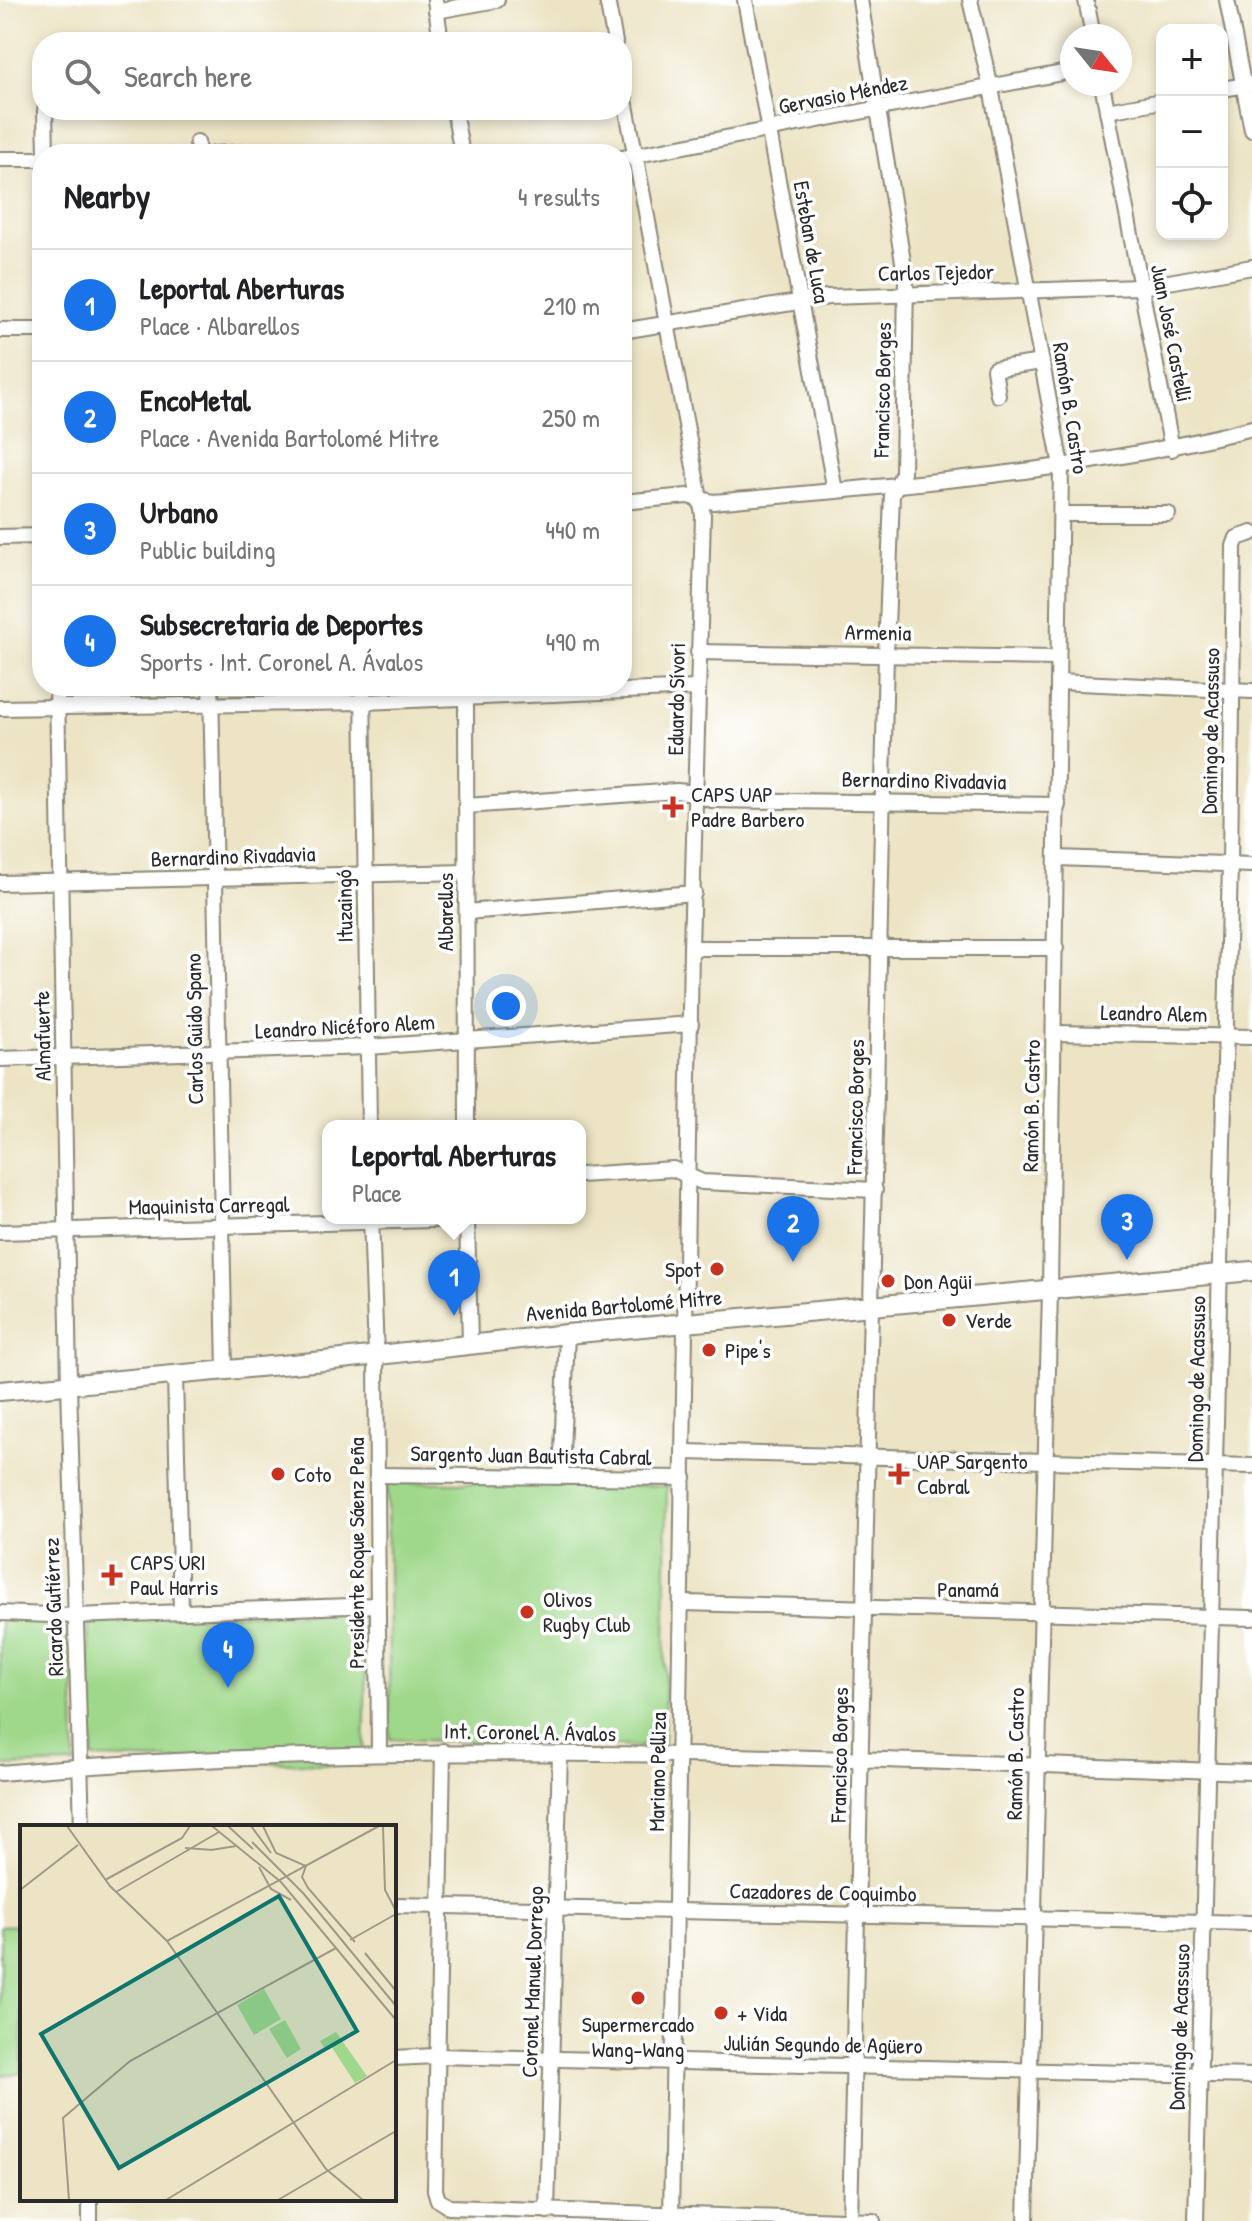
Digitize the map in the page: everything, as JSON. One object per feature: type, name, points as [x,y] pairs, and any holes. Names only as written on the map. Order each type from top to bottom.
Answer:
[{"type":"main road","name":"Avenida Bartolomé Mitre","points":[[0,1391],[225,1371],[470,1343],[1252,1271]]},
{"type":"street","points":[[440,32],[436,5],[497,0]]},
{"type":"street","points":[[607,0],[613,32]]},
{"type":"street","name":"Esteban de Luca","points":[[745,0],[835,491]]},
{"type":"street","name":"Francisco Borges","points":[[850,2221],[886,654],[892,495],[903,473],[905,294],[860,0]]},
{"type":"street","name":"Ramón B. Castro","points":[[970,0],[991,88],[1061,466],[1050,1291],[1026,2221]]},
{"type":"street","points":[[1086,0],[1091,24]]},
{"type":"street","points":[[1227,0],[1248,85],[1252,130]]},
{"type":"street","name":"Gervasio Méndez","points":[[632,156],[1060,74]]},
{"type":"street","points":[[1228,88],[1248,85]]},
{"type":"street","name":"Juan José Castelli","points":[[1104,96],[1172,449]]},
{"type":"street","points":[[1107,111],[1156,102]]},
{"type":"street","points":[[45,120],[46,144]]},
{"type":"street","points":[[456,120],[460,144]]},
{"type":"street","name":"Eduardo Sívori","points":[[625,120],[627,144]]},
{"type":"street","points":[[0,159],[32,159]]},
{"type":"street","name":"Eduardo Sívori","points":[[632,174],[667,324],[702,500],[684,1323]]},
{"type":"street","name":"Carlos Tejedor","points":[[632,329],[799,301],[905,294],[1141,287],[1252,267]]},
{"type":"street","points":[[0,330],[32,330]]},
{"type":"street","points":[[998,395],[994,369],[1042,362]]},
{"type":"street","points":[[632,501],[687,496],[714,502],[1061,466],[1172,449],[1252,428]]},
{"type":"street","points":[[1061,514],[1168,514]]},
{"type":"street","points":[[0,537],[32,536]]},
{"type":"street","name":"Domingo de Acassuso","points":[[1196,2221],[1232,690],[1245,536]]},
{"type":"street","name":"Armenia","points":[[698,652],[1058,658]]},
{"type":"street","points":[[1058,682],[1252,691]]},
{"type":"street","points":[[632,689],[697,688]]},
{"type":"street","name":"Almafuerte","points":[[57,696],[69,1385]]},
{"type":"street","name":"Carlos Guido Spano","points":[[211,696],[225,1371]]},
{"type":"street","name":"Ituzaingó","points":[[364,696],[369,1120]]},
{"type":"street","points":[[0,708],[364,702],[484,696]]},
{"type":"street","name":"Albarellos","points":[[466,698],[467,1120]]},
{"type":"street","name":"Bernardino Rivadavia","points":[[466,806],[696,793],[711,800],[883,800],[1058,805]]},
{"type":"street","points":[[1057,858],[1252,865]]},
{"type":"street","name":"Bernardino Rivadavia","points":[[0,883],[467,872]]},
{"type":"street","points":[[467,912],[694,893]]},
{"type":"street","points":[[691,948],[1056,948]]},
{"type":"street","name":"Leandro Nicéforo Alem","points":[[0,1059],[368,1047],[691,1024]]},
{"type":"street","name":"Leandro Alem","points":[[1055,1033],[1252,1037]]},
{"type":"street","points":[[586,1175],[673,1169],[702,1182],[875,1190]]},
{"type":"street","name":"Maquinista Carregal","points":[[0,1232],[221,1228],[322,1223]]},
{"type":"street","points":[[371,1224],[376,1354]]},
{"type":"street","points":[[467,1224],[470,1343]]},
{"type":"street","name":"Mariano Pelliza","points":[[671,2219],[683,1603],[684,1323]]},
{"type":"street","points":[[561,1476],[567,1334]]},
{"type":"street","name":"Presidente Roque Sáenz Peña","points":[[376,1354],[379,1752]]},
{"type":"street","points":[[175,1376],[181,1612]]},
{"type":"street","name":"Ricardo Gutiérrez","points":[[69,1385],[82,1825]]},
{"type":"street","name":"Sargento Juan Bautista Cabral","points":[[684,1452],[1252,1466]]},
{"type":"street","name":"Sargento Juan Bautista Cabral","points":[[377,1475],[684,1478]]},
{"type":"street","name":"Panamá","points":[[683,1603],[1252,1618]]},
{"type":"street","points":[[0,1613],[75,1616],[378,1605]]},
{"type":"street","points":[[443,1751],[436,2056],[435,2190],[438,2200],[449,2207],[671,2219],[873,2221]]},
{"type":"street","name":"Int. Coronel A. Ávalos","points":[[0,1773],[79,1766],[443,1751],[1252,1772]]},
{"type":"street","name":"Coronel Manuel Dorrego","points":[[547,2211],[560,1754]]},
{"type":"street","name":"Cazadores de Coquimbo","points":[[396,1905],[1252,1923]]},
{"type":"street","name":"Julián Segundo de Agüero","points":[[396,2058],[436,2056],[1252,2076]]},
{"type":"green space","name":"Olivos Rugby Club","points":[[387,1482],[667,1486],[664,1743],[643,1743],[643,1747],[390,1739]]},
{"type":"green space","points":[[367,1611],[364,1765],[93,1758],[88,1618]]},
{"type":"green space","points":[[73,1616],[75,1764],[0,1766],[0,1617]]},
{"type":"green space","points":[[20,1925],[20,2073],[0,2075],[0,1926]]},
{"type":"place","name":"CAPS UAP Padre Barbero","points":[[673,807]]},
{"type":"place","name":"Urbano","points":[[1127,1260]]},
{"type":"place","name":"EncoMetal","points":[[793,1262]]},
{"type":"place","name":"Spot","points":[[717,1269]]},
{"type":"place","name":"Don Agüi","points":[[888,1281]]},
{"type":"place","name":"Leportal Aberturas","points":[[454,1316]]},
{"type":"place","name":"Verde","points":[[949,1320]]},
{"type":"place","name":"Pipe's","points":[[709,1350]]},
{"type":"place","name":"Coto","points":[[278,1474]]},
{"type":"place","name":"UAP Sargento Cabral","points":[[899,1474]]},
{"type":"place","name":"CAPS URI Paul Harris","points":[[112,1575]]},
{"type":"place","name":"Olivos Rugby Club","points":[[527,1612]]},
{"type":"place","name":"Subsecretaria de Deportes","points":[[228,1688]]},
{"type":"place","name":"Supermercado Wang-Wang","points":[[638,1998]]},
{"type":"place","name":"+ Vida","points":[[721,2013]]}]
